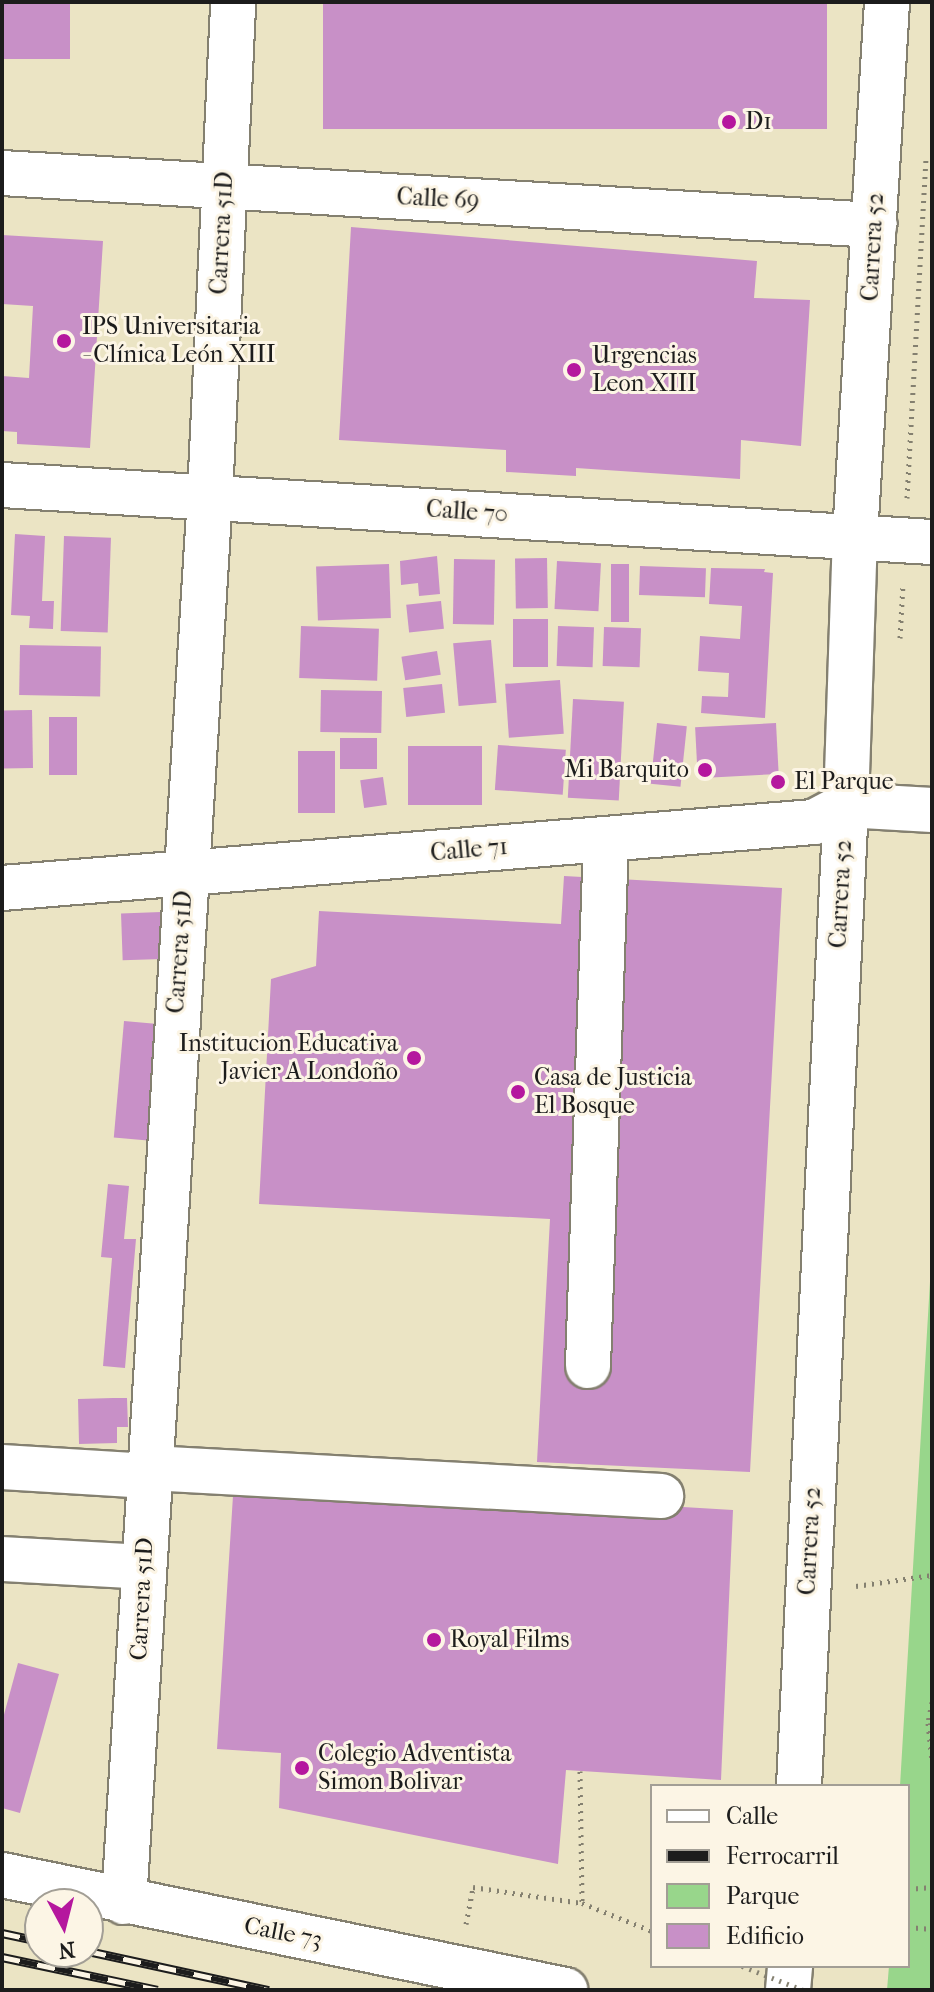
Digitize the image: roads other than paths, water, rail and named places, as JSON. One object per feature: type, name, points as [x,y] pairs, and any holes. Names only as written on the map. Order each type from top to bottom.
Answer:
[{"type":"street","name":"Carrera 51D","points":[[124,1902],[184,873],[210,495],[233,2]]},
{"type":"street","name":"Carrera 52","points":[[799,1784],[846,805],[855,536],[887,2]]},
{"type":"street","name":"Calle 69","points":[[2,173],[874,225]]},
{"type":"street","name":"Calle 70","points":[[2,485],[210,495],[932,542]]},
{"type":"street","name":"Calle 71","points":[[2,888],[814,822],[846,805],[932,810]]},
{"type":"street","points":[[588,1366],[606,839]]},
{"type":"street","points":[[2,1467],[661,1496]]},
{"type":"street","points":[[2,1559],[144,1567]]},
{"type":"street","name":"Calle 73","points":[[2,1875],[565,1990]]},
{"type":"street","points":[[788,1990],[790,1968]]},
{"type":"railway","points":[[2,1933],[24,1938]]},
{"type":"railway","points":[[104,1954],[269,1990]]},
{"type":"railway","points":[[2,1957],[158,1990]]},
{"type":"place","name":"D1","points":[[729,122]]},
{"type":"place","name":"IPS Universitaria - Clínica León XIII","points":[[64,341]]},
{"type":"place","name":"Urgencias Leon XIII","points":[[574,370]]},
{"type":"place","name":"Mi Barquito","points":[[705,770]]},
{"type":"place","name":"El Parque","points":[[778,782]]},
{"type":"place","name":"Institucion Educativa Javier A Londoño","points":[[414,1058]]},
{"type":"place","name":"Casa de Justicia El Bosque","points":[[518,1092]]},
{"type":"place","name":"Royal Films","points":[[434,1640]]},
{"type":"place","name":"Colegio Adventista Simon Bolivar","points":[[302,1768]]}]
